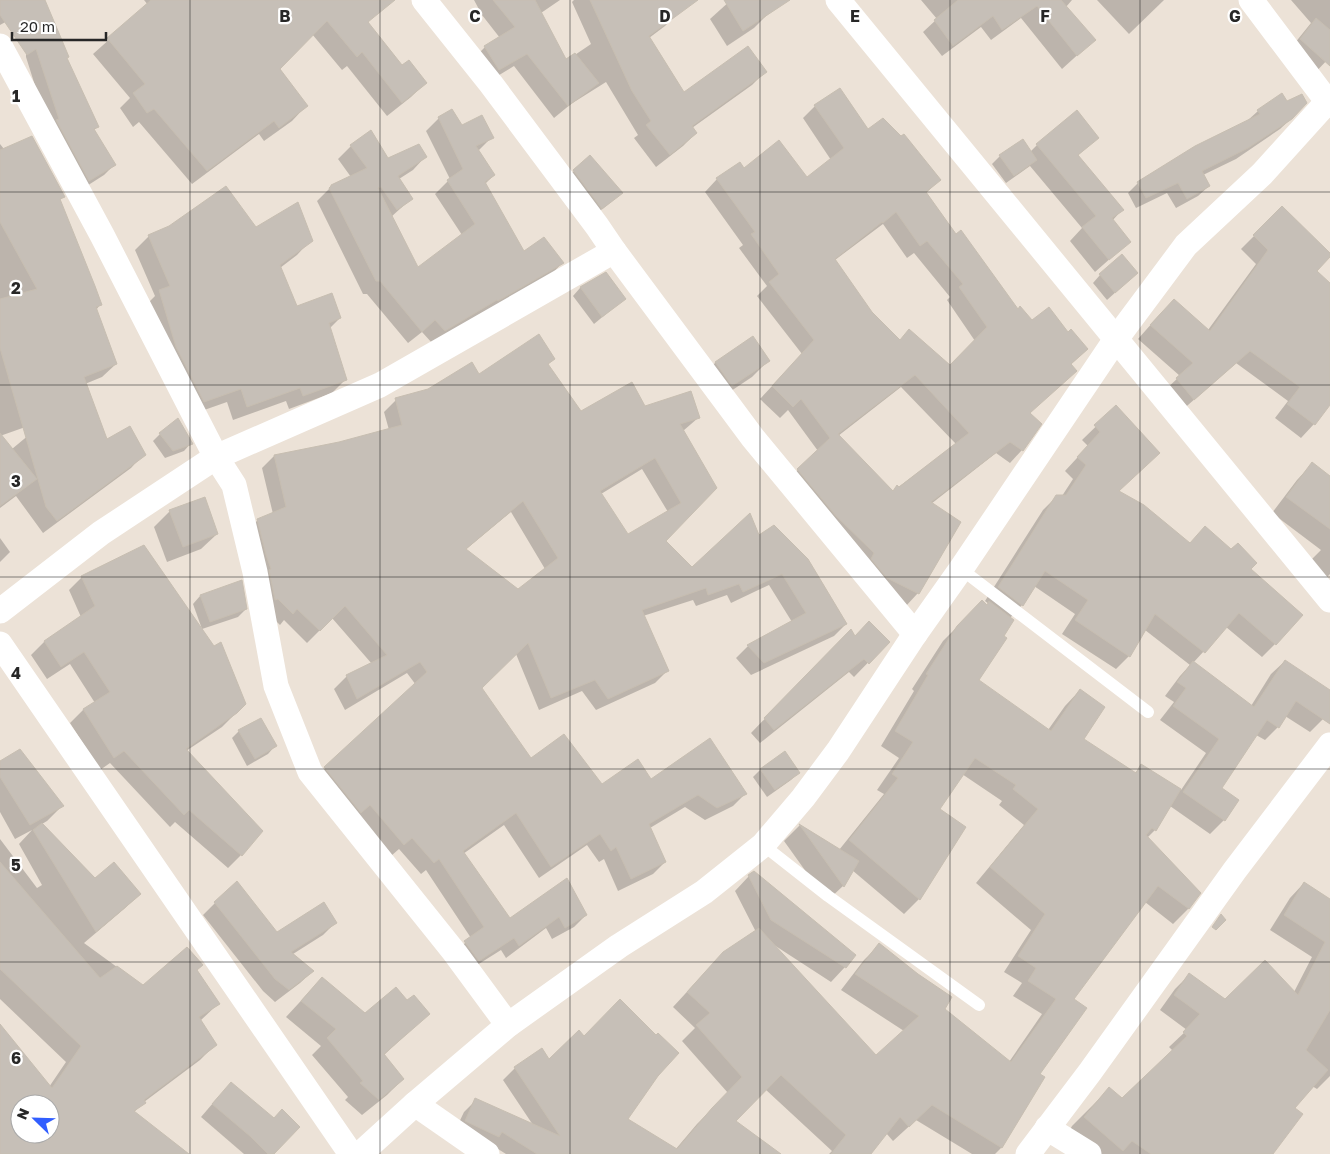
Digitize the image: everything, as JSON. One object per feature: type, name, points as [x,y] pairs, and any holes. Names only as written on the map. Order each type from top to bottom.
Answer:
[{"type":"street","points":[[424,0],[491,84],[753,438],[915,634]]},
{"type":"street","points":[[838,0],[1330,600]]},
{"type":"street","points":[[360,1154],[415,1104],[508,1025],[619,946],[704,892],[763,845],[803,798],[838,751],[915,634],[1116,339],[1186,245],[1262,174],[1329,102],[1251,0]]},
{"type":"street","points":[[0,46],[106,244],[216,457],[234,485],[255,572],[276,686],[310,772],[454,953],[508,1025]]},
{"type":"street","points":[[0,611],[101,533],[216,457],[380,385],[614,251]]},
{"type":"street","points":[[0,644],[351,1154]]},
{"type":"street","points":[[1028,1154],[1090,1072],[1235,870],[1330,745]]},
{"type":"street","points":[[415,1104],[487,1154]]},
{"type":"street","points":[[1047,1128],[1089,1154]]},
{"type":"lane","points":[[961,569],[1148,712]]},
{"type":"lane","points":[[763,845],[828,896],[979,1004]]},
{"type":"building","points":[[0,0],[45,0],[69,57],[67,58],[99,127],[94,129],[116,165],[89,181],[56,120],[59,119],[36,49],[27,55],[0,15]]},
{"type":"building","points":[[151,0],[395,0],[368,22],[402,65],[409,60],[427,83],[402,103],[362,52],[357,57],[327,21],[280,69],[308,106],[279,128],[274,121],[207,171],[154,109],[147,113],[133,93],[145,84],[107,38]]},
{"type":"building","points":[[493,0],[535,0],[566,59],[575,53],[599,83],[568,106],[527,54],[499,70],[484,46],[515,27]]},
{"type":"building","points":[[590,0],[698,0],[649,36],[684,92],[748,46],[767,72],[692,126],[697,133],[670,155],[646,125],[651,121],[632,91]]},
{"type":"building","points":[[724,0],[790,0],[743,31]]},
{"type":"building","points":[[958,0],[1061,0],[1096,40],[1077,56],[1037,6],[1002,30],[993,16],[953,46],[934,20]]},
{"type":"building","points":[[1316,18],[1330,30],[1330,66],[1300,39]]},
{"type":"building","points":[[840,88],[868,129],[883,118],[901,136],[904,134],[941,180],[926,192],[956,234],[961,230],[1018,309],[1020,306],[1032,320],[1049,307],[1068,332],[1071,329],[1088,349],[1071,364],[1077,371],[1030,413],[1042,424],[1023,451],[1010,442],[931,502],[961,522],[919,594],[887,578],[871,559],[874,553],[836,516],[797,469],[830,438],[801,399],[793,407],[772,386],[814,340],[769,282],[779,274],[751,234],[755,232],[716,178],[740,162],[744,168],[779,140],[807,177],[844,148],[814,105]],"holes":[[[896,212],[920,246],[927,241],[963,284],[959,287],[987,327],[950,365],[909,329],[900,340],[872,312],[835,259]],[[915,375],[969,433],[899,487],[897,485],[893,491],[838,434]]]},
{"type":"building","points":[[1282,93],[1287,101],[1302,94],[1307,103],[1292,119],[1248,148],[1202,171],[1210,186],[1187,199],[1178,183],[1146,198],[1137,182],[1195,146],[1260,114],[1257,110]]},
{"type":"building","points":[[452,109],[462,125],[482,115],[494,138],[476,146],[495,175],[485,182],[524,251],[544,237],[564,263],[445,331],[435,320],[422,332],[380,281],[376,281],[329,188],[331,185],[367,168],[350,145],[371,130],[388,158],[419,144],[427,157],[398,176],[413,199],[397,210],[381,187],[378,188],[418,267],[475,224],[447,180],[463,169],[438,117]]},
{"type":"building","points":[[1077,110],[1099,138],[1078,155],[1124,210],[1112,218],[1131,242],[1109,260],[1082,227],[1096,216],[1036,144]]},
{"type":"building","points":[[32,136],[65,197],[60,199],[102,305],[96,307],[117,364],[84,377],[107,439],[130,426],[146,455],[57,521],[46,507],[0,348],[0,299],[37,289],[0,222],[0,150]]},
{"type":"building","points":[[1023,139],[1037,160],[1014,176],[999,155]]},
{"type":"building","points":[[590,155],[623,193],[602,209],[573,170]]},
{"type":"building","points":[[226,186],[256,227],[298,202],[313,241],[280,265],[297,306],[332,293],[341,318],[329,323],[347,380],[303,396],[300,388],[247,407],[241,389],[204,402],[176,347],[159,290],[170,286],[148,235],[169,226]]},
{"type":"building","points":[[1282,206],[1330,253],[1330,257],[1317,271],[1330,283],[1330,405],[1315,425],[1287,404],[1300,387],[1250,351],[1194,400],[1176,378],[1193,363],[1150,325],[1174,299],[1210,331],[1268,250],[1253,235]]},
{"type":"building","points":[[1122,254],[1138,273],[1115,293],[1099,274]]},
{"type":"building","points":[[606,272],[626,299],[602,317],[580,287]]},
{"type":"building","points":[[539,334],[555,359],[548,364],[581,411],[632,382],[645,406],[691,391],[700,418],[680,424],[717,488],[666,541],[692,567],[750,513],[759,535],[774,525],[808,559],[847,624],[764,663],[747,645],[806,613],[782,574],[743,592],[739,584],[708,595],[706,588],[642,610],[669,671],[608,699],[595,680],[551,698],[528,643],[482,688],[531,758],[564,734],[602,784],[638,759],[651,779],[710,738],[747,794],[717,808],[698,795],[649,824],[666,862],[631,879],[616,847],[611,851],[600,834],[551,867],[516,813],[463,851],[510,918],[567,878],[587,915],[565,928],[559,917],[519,946],[514,938],[479,961],[464,941],[484,927],[439,859],[434,863],[412,838],[404,845],[370,805],[361,813],[324,767],[427,672],[420,662],[357,699],[346,675],[387,655],[345,606],[320,631],[297,609],[293,614],[278,599],[275,600],[269,570],[271,569],[257,519],[286,507],[274,455],[339,442],[402,425],[395,398],[428,389],[472,362],[479,374]],"holes":[[[655,458],[681,503],[628,534],[600,491]],[[523,501],[558,558],[518,589],[466,549]]]},
{"type":"building","points":[[753,336],[770,361],[732,386],[715,362]]},
{"type":"building","points":[[1116,405],[1160,453],[1119,491],[1144,505],[1190,543],[1205,526],[1231,549],[1238,543],[1257,563],[1251,569],[1303,615],[1276,645],[1239,613],[1205,653],[1155,614],[1130,657],[1075,620],[1088,600],[1045,571],[1023,606],[998,587],[1056,495],[1066,495],[1086,465],[1077,457],[1100,432],[1094,425]]},
{"type":"building","points":[[178,418],[193,444],[173,451],[159,433]]},
{"type":"building","points":[[0,433],[37,479],[0,506]]},
{"type":"building","points":[[1312,462],[1330,476],[1330,529],[1286,497]]},
{"type":"building","points":[[205,497],[218,534],[183,547],[169,510]]},
{"type":"building","points":[[144,545],[214,646],[221,642],[246,704],[237,713],[186,749],[263,831],[242,856],[189,810],[184,815],[124,751],[114,758],[83,709],[110,692],[84,652],[61,667],[44,641],[95,606],[81,576]]},
{"type":"building","points":[[242,580],[247,609],[210,622],[200,595]]},
{"type":"building","points":[[982,600],[987,605],[989,601],[1014,620],[1004,636],[1007,638],[979,680],[1051,731],[1080,689],[1105,707],[1084,739],[1136,773],[1141,764],[1181,789],[1156,831],[1152,828],[1146,835],[1201,893],[1189,909],[1158,886],[1074,999],[1087,1008],[1040,1074],[1045,1077],[1002,1148],[932,1105],[909,1127],[900,1117],[871,1154],[831,1154],[846,1135],[781,1075],[736,1121],[781,1154],[537,1154],[502,1132],[499,1137],[465,1121],[475,1098],[560,1136],[514,1067],[542,1048],[549,1059],[579,1030],[584,1036],[620,999],[656,1035],[658,1033],[679,1053],[658,1076],[628,1119],[677,1149],[742,1077],[696,1025],[710,1013],[687,992],[723,952],[759,928],[876,1055],[919,1016],[855,974],[879,943],[918,974],[952,997],[945,1009],[1011,1062],[1056,999],[1028,981],[1036,968],[1018,956],[1045,914],[990,867],[1038,809],[1013,789],[1016,785],[975,758],[940,809],[966,827],[920,900],[849,840],[898,778],[892,774],[913,742],[895,731],[928,675],[926,674],[957,626]]},
{"type":"building","points":[[869,621],[890,642],[869,664],[864,659],[774,730],[764,718],[851,629],[855,636]]},
{"type":"building","points":[[1285,660],[1330,690],[1330,724],[1296,701],[1279,728],[1267,720],[1222,788],[1239,800],[1225,821],[1183,792],[1219,739],[1173,706],[1186,688],[1177,682],[1193,661],[1254,707]]},
{"type":"building","points":[[261,718],[277,746],[255,759],[238,730]]},
{"type":"building","points":[[20,749],[64,806],[30,825],[0,777],[0,761]]},
{"type":"building","points":[[785,751],[800,773],[775,790],[760,769]]},
{"type":"building","points":[[42,823],[95,878],[114,862],[141,894],[96,932],[33,830]]},
{"type":"building","points":[[799,824],[859,861],[844,887]]},
{"type":"building","points":[[0,862],[100,978],[117,966],[143,985],[187,947],[203,965],[197,970],[220,1004],[199,1017],[217,1045],[144,1100],[146,1103],[134,1111],[189,1154],[0,1154],[0,1024],[52,1088],[81,1046],[0,969]]},
{"type":"building","points":[[754,871],[856,955],[846,968],[771,920],[748,875]]},
{"type":"building","points":[[237,881],[277,932],[324,902],[337,923],[291,952],[314,971],[289,990],[275,979],[214,902]]},
{"type":"building","points":[[1304,882],[1330,899],[1330,1010],[1306,1050],[1328,1070],[1295,1108],[1303,1114],[1273,1154],[1151,1154],[1132,1141],[1123,1151],[1084,1117],[1109,1087],[1122,1098],[1187,1036],[1183,1032],[1200,1014],[1174,995],[1189,973],[1225,999],[1265,960],[1298,995],[1325,942],[1284,915]]},
{"type":"building","points":[[1221,914],[1226,920],[1216,930],[1212,927]]},
{"type":"building","points":[[322,977],[365,1013],[396,987],[407,1000],[414,995],[430,1014],[384,1054],[404,1079],[379,1100],[360,1083],[363,1081],[327,1038],[336,1029],[301,1001]]},
{"type":"building","points":[[231,1082],[274,1118],[282,1109],[300,1127],[274,1154],[268,1154],[212,1104]]}]
